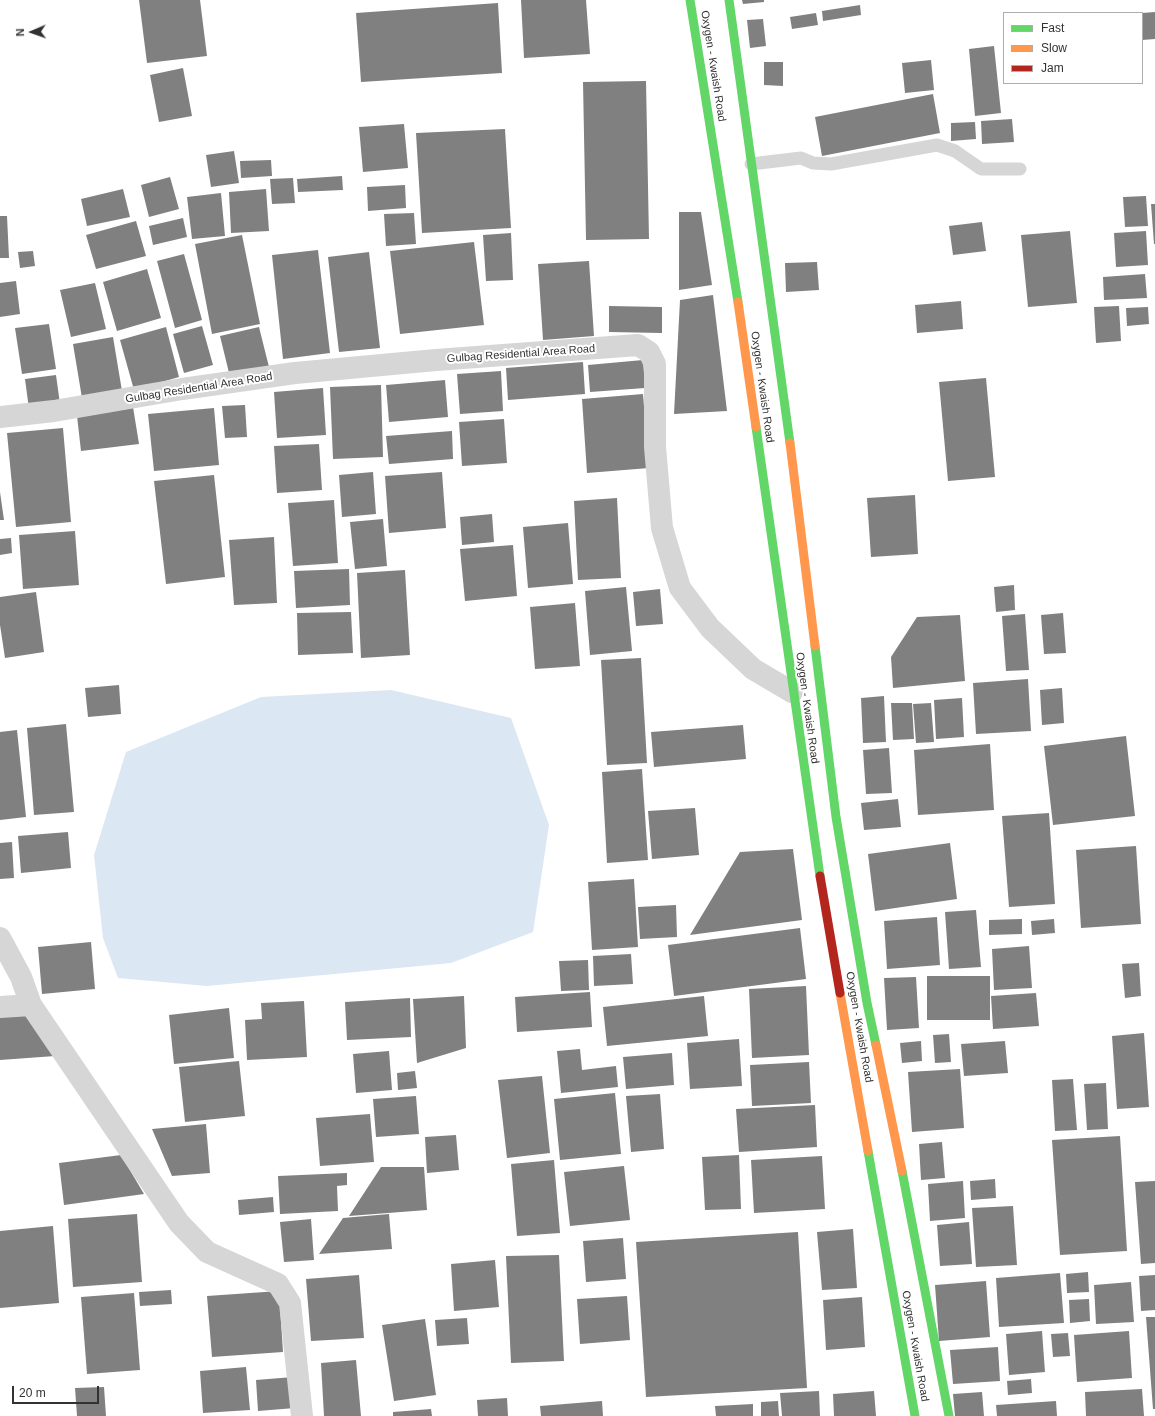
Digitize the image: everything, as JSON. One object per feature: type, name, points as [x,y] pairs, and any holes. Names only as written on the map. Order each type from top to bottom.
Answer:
[{"type":"main road","name":"Oxygen - Kwaish Road","points":[[690,0],[741,318],[813,838],[915,1416]]},
{"type":"main road","name":"Oxygen - Kwaish Road","points":[[729,0],[788,431],[836,817],[867,1003],[904,1179],[949,1416]]},
{"type":"street","name":"Gulbag Residential Area Road","points":[[0,417],[54,411],[182,389],[296,373],[436,360],[638,345],[649,352],[655,364],[655,448],[662,528],[680,588],[710,628],[753,669],[792,692]]},
{"type":"street","points":[[0,938],[20,977],[31,1005],[179,1223],[207,1252],[278,1284],[290,1303],[302,1416]]},
{"type":"street","points":[[0,1007],[31,1005]]},
{"type":"lane","points":[[751,164],[801,158],[813,163],[831,164],[937,145],[955,151],[981,169],[1020,169]]},
{"type":"shaded area","points":[[391,690],[511,718],[549,825],[533,932],[451,963],[207,986],[118,978],[103,938],[94,855],[126,752],[261,697]]},
{"type":"building","points":[[139,0],[200,0],[207,56],[147,63]]},
{"type":"building","points":[[521,0],[586,0],[590,54],[524,58]]},
{"type":"building","points":[[742,0],[764,0],[764,2],[743,4]]},
{"type":"building","points":[[498,3],[502,73],[361,82],[356,13]]},
{"type":"building","points":[[860,5],[861,15],[823,21],[822,11]]},
{"type":"building","points":[[1155,12],[1155,39],[1143,40],[1143,13]]},
{"type":"building","points":[[816,13],[818,25],[792,29],[790,17]]},
{"type":"building","points":[[763,19],[766,46],[750,48],[747,20]]},
{"type":"building","points":[[994,46],[1001,113],[975,116],[969,49]]},
{"type":"building","points":[[931,60],[934,90],[905,93],[902,63]]},
{"type":"building","points":[[764,62],[783,62],[783,86],[764,85]]},
{"type":"building","points":[[183,68],[192,116],[159,122],[150,75]]},
{"type":"building","points":[[646,81],[649,239],[586,240],[583,82]]},
{"type":"building","points":[[933,94],[940,133],[822,156],[815,117]]},
{"type":"building","points":[[1012,119],[1014,142],[982,144],[981,121]]},
{"type":"building","points":[[975,122],[976,139],[951,141],[951,123]]},
{"type":"building","points":[[404,124],[408,168],[363,172],[359,127]]},
{"type":"building","points":[[505,129],[511,228],[422,233],[416,133]]},
{"type":"building","points":[[234,151],[239,183],[211,187],[206,155]]},
{"type":"building","points":[[271,160],[272,176],[241,178],[240,161]]},
{"type":"building","points":[[342,176],[343,190],[298,192],[297,179]]},
{"type":"building","points":[[170,177],[179,209],[149,217],[141,185]]},
{"type":"building","points":[[293,178],[295,203],[272,204],[270,179]]},
{"type":"building","points":[[405,185],[406,208],[368,211],[367,187]]},
{"type":"building","points":[[123,189],[130,217],[87,226],[81,199]]},
{"type":"building","points":[[266,189],[269,231],[231,233],[229,192]]},
{"type":"building","points":[[221,193],[225,236],[192,239],[187,197]]},
{"type":"building","points":[[1146,196],[1148,226],[1125,227],[1123,197]]},
{"type":"building","points":[[1151,204],[1155,204],[1155,244],[1154,244]]},
{"type":"building","points":[[679,212],[701,212],[712,285],[679,290]]},
{"type":"building","points":[[414,213],[416,244],[386,246],[384,214]]},
{"type":"building","points":[[0,216],[7,216],[9,258],[0,258]]},
{"type":"building","points":[[183,218],[187,237],[153,245],[149,226]]},
{"type":"building","points":[[136,221],[146,256],[96,269],[86,235]]},
{"type":"building","points":[[982,222],[986,251],[953,255],[949,226]]},
{"type":"building","points":[[1070,231],[1077,303],[1028,307],[1021,235]]},
{"type":"building","points":[[1146,231],[1148,265],[1116,267],[1114,233]]},
{"type":"building","points":[[511,233],[513,280],[486,281],[483,235]]},
{"type":"building","points":[[242,235],[260,324],[212,334],[195,244]]},
{"type":"building","points":[[474,242],[484,325],[400,334],[390,251]]},
{"type":"building","points":[[318,250],[330,353],[283,359],[272,255]]},
{"type":"building","points":[[33,251],[35,266],[20,268],[18,252]]},
{"type":"building","points":[[369,252],[380,348],[339,352],[328,257]]},
{"type":"building","points":[[184,254],[202,320],[175,328],[157,261]]},
{"type":"building","points":[[589,261],[594,336],[543,340],[538,264]]},
{"type":"building","points":[[817,262],[819,290],[786,292],[785,263]]},
{"type":"building","points":[[147,269],[161,318],[117,331],[103,282]]},
{"type":"building","points":[[1145,274],[1147,298],[1104,300],[1103,277]]},
{"type":"building","points":[[16,281],[20,314],[0,317],[0,283]]},
{"type":"building","points":[[95,283],[106,329],[71,337],[60,290]]},
{"type":"building","points":[[713,295],[727,411],[674,414],[680,300]]},
{"type":"building","points":[[961,301],[963,329],[917,333],[915,305]]},
{"type":"building","points":[[609,306],[662,307],[662,333],[609,332]]},
{"type":"building","points":[[1119,306],[1121,341],[1096,343],[1094,307]]},
{"type":"building","points":[[1148,307],[1149,324],[1127,326],[1126,308]]},
{"type":"building","points":[[49,324],[56,369],[22,374],[15,328]]},
{"type":"building","points":[[202,326],[213,365],[184,373],[173,334]]},
{"type":"building","points":[[166,327],[179,377],[134,390],[120,340]]},
{"type":"building","points":[[259,327],[270,371],[231,381],[220,336]]},
{"type":"building","points":[[113,337],[122,391],[82,398],[73,344]]},
{"type":"building","points":[[643,360],[645,388],[590,392],[588,365]]},
{"type":"building","points":[[583,362],[585,394],[508,400],[506,368]]},
{"type":"building","points":[[501,371],[503,411],[460,414],[457,374]]},
{"type":"building","points":[[56,375],[60,404],[29,409],[25,379]]},
{"type":"building","points":[[986,378],[995,477],[948,481],[939,382]]},
{"type":"building","points":[[445,380],[448,417],[389,422],[386,385]]},
{"type":"building","points":[[381,385],[383,457],[333,459],[330,387]]},
{"type":"building","points":[[323,388],[326,435],[277,438],[274,392]]},
{"type":"building","points":[[643,394],[649,468],[587,473],[582,399]]},
{"type":"building","points":[[245,405],[247,437],[225,438],[222,406]]},
{"type":"building","points":[[133,407],[139,444],[81,451],[77,416]]},
{"type":"building","points":[[214,408],[219,465],[154,471],[148,414]]},
{"type":"building","points":[[504,419],[507,463],[462,466],[459,422]]},
{"type":"building","points":[[63,428],[71,522],[16,527],[7,433]]},
{"type":"building","points":[[452,431],[453,459],[389,464],[386,436]]},
{"type":"building","points":[[319,444],[322,490],[277,493],[274,446]]},
{"type":"building","points":[[373,472],[376,514],[342,517],[339,475]]},
{"type":"building","points":[[442,472],[446,528],[389,533],[385,476]]},
{"type":"building","points":[[214,475],[225,577],[166,584],[154,481]]},
{"type":"building","points":[[0,492],[4,520],[0,520]]},
{"type":"building","points":[[915,495],[918,554],[871,557],[867,498]]},
{"type":"building","points":[[617,498],[621,578],[578,580],[574,501]]},
{"type":"building","points":[[334,500],[338,563],[293,566],[288,503]]},
{"type":"building","points":[[492,514],[494,542],[462,545],[460,517]]},
{"type":"building","points":[[383,519],[387,566],[355,569],[350,522]]},
{"type":"building","points":[[568,523],[573,584],[528,588],[523,527]]},
{"type":"building","points":[[75,531],[79,585],[23,589],[19,535]]},
{"type":"building","points":[[274,537],[277,603],[234,605],[229,540]]},
{"type":"building","points":[[11,538],[12,553],[0,555],[0,539]]},
{"type":"building","points":[[513,545],[517,596],[465,601],[460,549]]},
{"type":"building","points":[[349,569],[350,605],[296,608],[294,571]]},
{"type":"building","points":[[405,570],[410,655],[361,658],[357,573]]},
{"type":"building","points":[[1014,585],[1015,610],[996,612],[994,587]]},
{"type":"building","points":[[626,587],[632,651],[590,655],[585,591]]},
{"type":"building","points":[[660,589],[663,624],[636,626],[633,592]]},
{"type":"building","points":[[36,592],[44,652],[5,658],[0,625],[0,597]]},
{"type":"building","points":[[575,603],[580,666],[535,669],[530,607]]},
{"type":"building","points":[[351,612],[353,653],[298,655],[297,613]]},
{"type":"building","points":[[1063,613],[1066,653],[1044,654],[1041,615]]},
{"type":"building","points":[[1025,614],[1029,670],[1006,671],[1002,616]]},
{"type":"building","points":[[960,615],[965,681],[893,688],[891,657],[917,617]]},
{"type":"building","points":[[641,658],[647,763],[607,765],[601,660]]},
{"type":"building","points":[[1028,679],[1031,731],[976,734],[973,683]]},
{"type":"building","points":[[119,685],[121,714],[88,717],[85,688]]},
{"type":"building","points":[[1062,688],[1064,723],[1042,725],[1040,690]]},
{"type":"building","points":[[884,696],[886,742],[863,743],[861,698]]},
{"type":"building","points":[[962,698],[964,737],[936,739],[934,700]]},
{"type":"building","points":[[891,703],[912,703],[914,739],[893,740]]},
{"type":"building","points":[[931,703],[934,742],[916,743],[913,704]]},
{"type":"building","points":[[66,724],[74,812],[34,815],[27,728]]},
{"type":"building","points":[[743,725],[746,759],[654,767],[651,732]]},
{"type":"building","points":[[17,730],[26,817],[0,820],[0,732]]},
{"type":"building","points":[[1126,736],[1135,816],[1053,825],[1044,746]]},
{"type":"building","points":[[990,744],[994,810],[918,815],[914,750]]},
{"type":"building","points":[[889,748],[892,793],[866,794],[863,750]]},
{"type":"building","points":[[642,769],[648,860],[607,863],[602,772]]},
{"type":"building","points":[[898,799],[901,827],[864,830],[861,803]]},
{"type":"building","points":[[695,808],[699,855],[652,859],[648,811]]},
{"type":"building","points":[[1049,813],[1055,904],[1009,907],[1002,816]]},
{"type":"building","points":[[68,832],[71,868],[21,873],[18,836]]},
{"type":"building","points":[[12,842],[14,878],[0,879],[0,843]]},
{"type":"building","points":[[950,843],[957,899],[875,911],[868,854]]},
{"type":"building","points":[[1136,846],[1141,924],[1081,928],[1076,850]]},
{"type":"building","points":[[793,849],[802,920],[690,935],[740,852]]},
{"type":"building","points":[[634,879],[638,947],[592,950],[588,882]]},
{"type":"building","points":[[676,905],[677,937],[640,939],[638,907]]},
{"type":"building","points":[[976,910],[981,967],[949,969],[945,912]]},
{"type":"building","points":[[937,917],[940,965],[887,969],[884,921]]},
{"type":"building","points":[[1022,919],[1022,934],[989,935],[989,920]]},
{"type":"building","points":[[1054,919],[1055,933],[1032,935],[1031,921]]},
{"type":"building","points":[[800,928],[806,979],[674,996],[668,945]]},
{"type":"building","points":[[91,942],[95,989],[42,994],[38,947]]},
{"type":"building","points":[[1029,946],[1032,988],[994,990],[992,949]]},
{"type":"building","points":[[631,954],[633,984],[594,986],[593,956]]},
{"type":"building","points":[[588,960],[589,990],[561,991],[559,961]]},
{"type":"building","points":[[1139,963],[1141,996],[1125,998],[1122,964]]},
{"type":"building","points":[[927,976],[990,976],[990,1020],[927,1020]]},
{"type":"building","points":[[916,977],[919,1028],[887,1030],[884,978]]},
{"type":"building","points":[[806,986],[809,1055],[752,1058],[749,989]]},
{"type":"building","points":[[590,992],[592,1027],[517,1032],[515,997]]},
{"type":"building","points":[[1036,993],[1039,1026],[993,1029],[991,996]]},
{"type":"building","points":[[464,996],[466,1048],[417,1063],[413,999]]},
{"type":"building","points":[[704,996],[708,1036],[607,1046],[603,1007]]},
{"type":"building","points":[[410,998],[411,1037],[347,1040],[345,1002]]},
{"type":"building","points":[[304,1001],[307,1057],[247,1060],[245,1020],[262,1019],[261,1003]]},
{"type":"building","points":[[229,1008],[234,1058],[174,1064],[169,1015]]},
{"type":"building","points":[[30,1012],[55,1056],[0,1060],[0,1014]]},
{"type":"building","points":[[1144,1033],[1149,1107],[1117,1109],[1112,1036]]},
{"type":"building","points":[[949,1034],[951,1062],[935,1063],[933,1035]]},
{"type":"building","points":[[739,1039],[742,1086],[690,1089],[687,1043]]},
{"type":"building","points":[[921,1041],[922,1061],[902,1063],[900,1043]]},
{"type":"building","points":[[1005,1041],[1008,1073],[964,1076],[961,1044]]},
{"type":"building","points":[[580,1049],[582,1070],[616,1066],[618,1087],[561,1093],[557,1051]]},
{"type":"building","points":[[389,1051],[392,1090],[356,1093],[353,1054]]},
{"type":"building","points":[[672,1053],[674,1085],[626,1089],[623,1057]]},
{"type":"building","points":[[239,1061],[245,1116],[185,1122],[179,1067]]},
{"type":"building","points":[[809,1062],[811,1103],[752,1106],[750,1065]]},
{"type":"building","points":[[960,1069],[964,1128],[912,1132],[908,1072]]},
{"type":"building","points":[[415,1071],[417,1088],[398,1090],[397,1073]]},
{"type":"building","points":[[542,1076],[550,1153],[507,1158],[498,1080]]},
{"type":"building","points":[[1073,1079],[1077,1130],[1055,1131],[1052,1080]]},
{"type":"building","points":[[1106,1083],[1108,1129],[1087,1130],[1084,1084]]},
{"type":"building","points":[[615,1093],[621,1154],[560,1160],[554,1099]]},
{"type":"building","points":[[660,1094],[664,1149],[631,1152],[626,1096]]},
{"type":"building","points":[[416,1096],[419,1134],[376,1137],[373,1099]]},
{"type":"building","points":[[815,1105],[817,1147],[739,1152],[736,1109]]},
{"type":"building","points":[[370,1114],[374,1162],[320,1166],[316,1118]]},
{"type":"building","points":[[206,1124],[210,1173],[172,1176],[152,1129]]},
{"type":"building","points":[[456,1135],[459,1170],[427,1173],[425,1137]]},
{"type":"building","points":[[1120,1136],[1127,1251],[1060,1255],[1052,1140]]},
{"type":"building","points":[[942,1142],[945,1178],[921,1180],[919,1144]]},
{"type":"building","points":[[121,1155],[144,1194],[64,1205],[59,1163]]},
{"type":"building","points":[[739,1155],[741,1209],[705,1210],[702,1157]]},
{"type":"building","points":[[822,1156],[825,1209],[754,1213],[751,1160]]},
{"type":"building","points":[[554,1160],[560,1233],[517,1236],[511,1164]]},
{"type":"building","points":[[624,1166],[630,1220],[570,1226],[564,1172]]},
{"type":"building","points":[[381,1167],[424,1167],[427,1210],[349,1216]]},
{"type":"building","points":[[347,1173],[347,1185],[337,1186],[338,1211],[280,1214],[278,1176]]},
{"type":"building","points":[[995,1179],[996,1198],[971,1200],[970,1181]]},
{"type":"building","points":[[963,1181],[965,1218],[930,1221],[928,1184]]},
{"type":"building","points":[[1155,1181],[1155,1263],[1141,1264],[1135,1182]]},
{"type":"building","points":[[273,1197],[274,1212],[239,1215],[238,1200]]},
{"type":"building","points":[[1013,1206],[1017,1265],[976,1267],[972,1208]]},
{"type":"building","points":[[137,1214],[142,1282],[73,1287],[68,1219]]},
{"type":"building","points":[[389,1214],[392,1249],[319,1254],[343,1218]]},
{"type":"building","points":[[311,1219],[314,1260],[284,1262],[280,1222]]},
{"type":"building","points":[[969,1222],[972,1264],[940,1266],[937,1225]]},
{"type":"building","points":[[53,1226],[59,1303],[0,1308],[0,1231]]},
{"type":"building","points":[[853,1229],[857,1288],[822,1290],[817,1232]]},
{"type":"building","points":[[798,1232],[807,1388],[646,1397],[636,1242]]},
{"type":"building","points":[[623,1238],[626,1279],[586,1282],[583,1241]]},
{"type":"building","points":[[559,1255],[564,1361],[511,1363],[506,1256]]},
{"type":"building","points":[[495,1260],[499,1307],[454,1311],[451,1264]]},
{"type":"building","points":[[1088,1272],[1089,1292],[1067,1293],[1066,1274]]},
{"type":"building","points":[[1060,1273],[1064,1323],[999,1327],[996,1278]]},
{"type":"building","points":[[359,1275],[364,1338],[311,1341],[306,1279]]},
{"type":"building","points":[[1155,1275],[1155,1310],[1141,1311],[1139,1276]]},
{"type":"building","points":[[986,1281],[990,1337],[939,1341],[935,1285]]},
{"type":"building","points":[[1131,1282],[1134,1322],[1096,1324],[1094,1285]]},
{"type":"building","points":[[171,1290],[172,1304],[140,1306],[139,1292]]},
{"type":"building","points":[[279,1291],[283,1352],[212,1357],[207,1296]]},
{"type":"building","points":[[134,1293],[140,1370],[87,1374],[81,1297]]},
{"type":"building","points":[[627,1296],[630,1340],[580,1344],[577,1299]]},
{"type":"building","points":[[862,1297],[865,1347],[826,1350],[823,1300]]},
{"type":"building","points":[[1089,1299],[1090,1321],[1070,1323],[1069,1300]]},
{"type":"building","points":[[1146,1317],[1155,1317],[1155,1409],[1153,1409]]},
{"type":"building","points":[[467,1318],[469,1344],[437,1346],[435,1320]]},
{"type":"building","points":[[425,1319],[436,1395],[394,1401],[382,1325]]},
{"type":"building","points":[[1042,1331],[1045,1372],[1009,1375],[1006,1334]]},
{"type":"building","points":[[1129,1331],[1132,1378],[1077,1382],[1074,1335]]},
{"type":"building","points":[[1068,1333],[1070,1356],[1053,1357],[1051,1334]]},
{"type":"building","points":[[998,1347],[1000,1381],[953,1384],[950,1350]]},
{"type":"building","points":[[356,1360],[361,1416],[324,1416],[321,1363]]},
{"type":"building","points":[[246,1367],[250,1410],[203,1413],[200,1371]]},
{"type":"building","points":[[293,1377],[295,1408],[258,1411],[256,1380]]},
{"type":"building","points":[[1031,1379],[1032,1393],[1008,1395],[1007,1381]]},
{"type":"building","points":[[104,1387],[106,1416],[77,1416],[75,1388]]},
{"type":"building","points":[[1142,1389],[1144,1416],[1086,1416],[1085,1392]]},
{"type":"building","points":[[819,1391],[820,1416],[782,1416],[780,1393]]},
{"type":"building","points":[[874,1391],[876,1416],[834,1416],[833,1394]]},
{"type":"building","points":[[982,1392],[984,1416],[955,1416],[953,1394]]},
{"type":"building","points":[[507,1398],[508,1416],[478,1416],[477,1400]]},
{"type":"building","points":[[602,1401],[603,1416],[541,1416],[540,1406]]},
{"type":"building","points":[[778,1401],[779,1416],[761,1416],[761,1402]]},
{"type":"building","points":[[1056,1401],[1057,1416],[997,1416],[996,1405]]},
{"type":"building","points":[[753,1404],[753,1416],[716,1416],[715,1406]]},
{"type":"building","points":[[431,1409],[432,1416],[393,1416],[393,1412]]},
{"type":"traffic: fast","points":[[690,0],[738,302]]},
{"type":"traffic: fast","points":[[729,0],[790,443]]},
{"type":"traffic: fast","points":[[756,427],[820,876]]},
{"type":"traffic: fast","points":[[815,646],[836,817],[867,1003],[876,1045]]},
{"type":"traffic: fast","points":[[868,1151],[915,1416]]},
{"type":"traffic: fast","points":[[902,1171],[949,1416]]},
{"type":"traffic: slow","points":[[738,302],[756,427]]},
{"type":"traffic: slow","points":[[790,443],[815,646]]},
{"type":"traffic: slow","points":[[840,993],[868,1151]]},
{"type":"traffic: slow","points":[[876,1045],[902,1171]]},
{"type":"traffic: jam","points":[[820,876],[840,993]]}]
